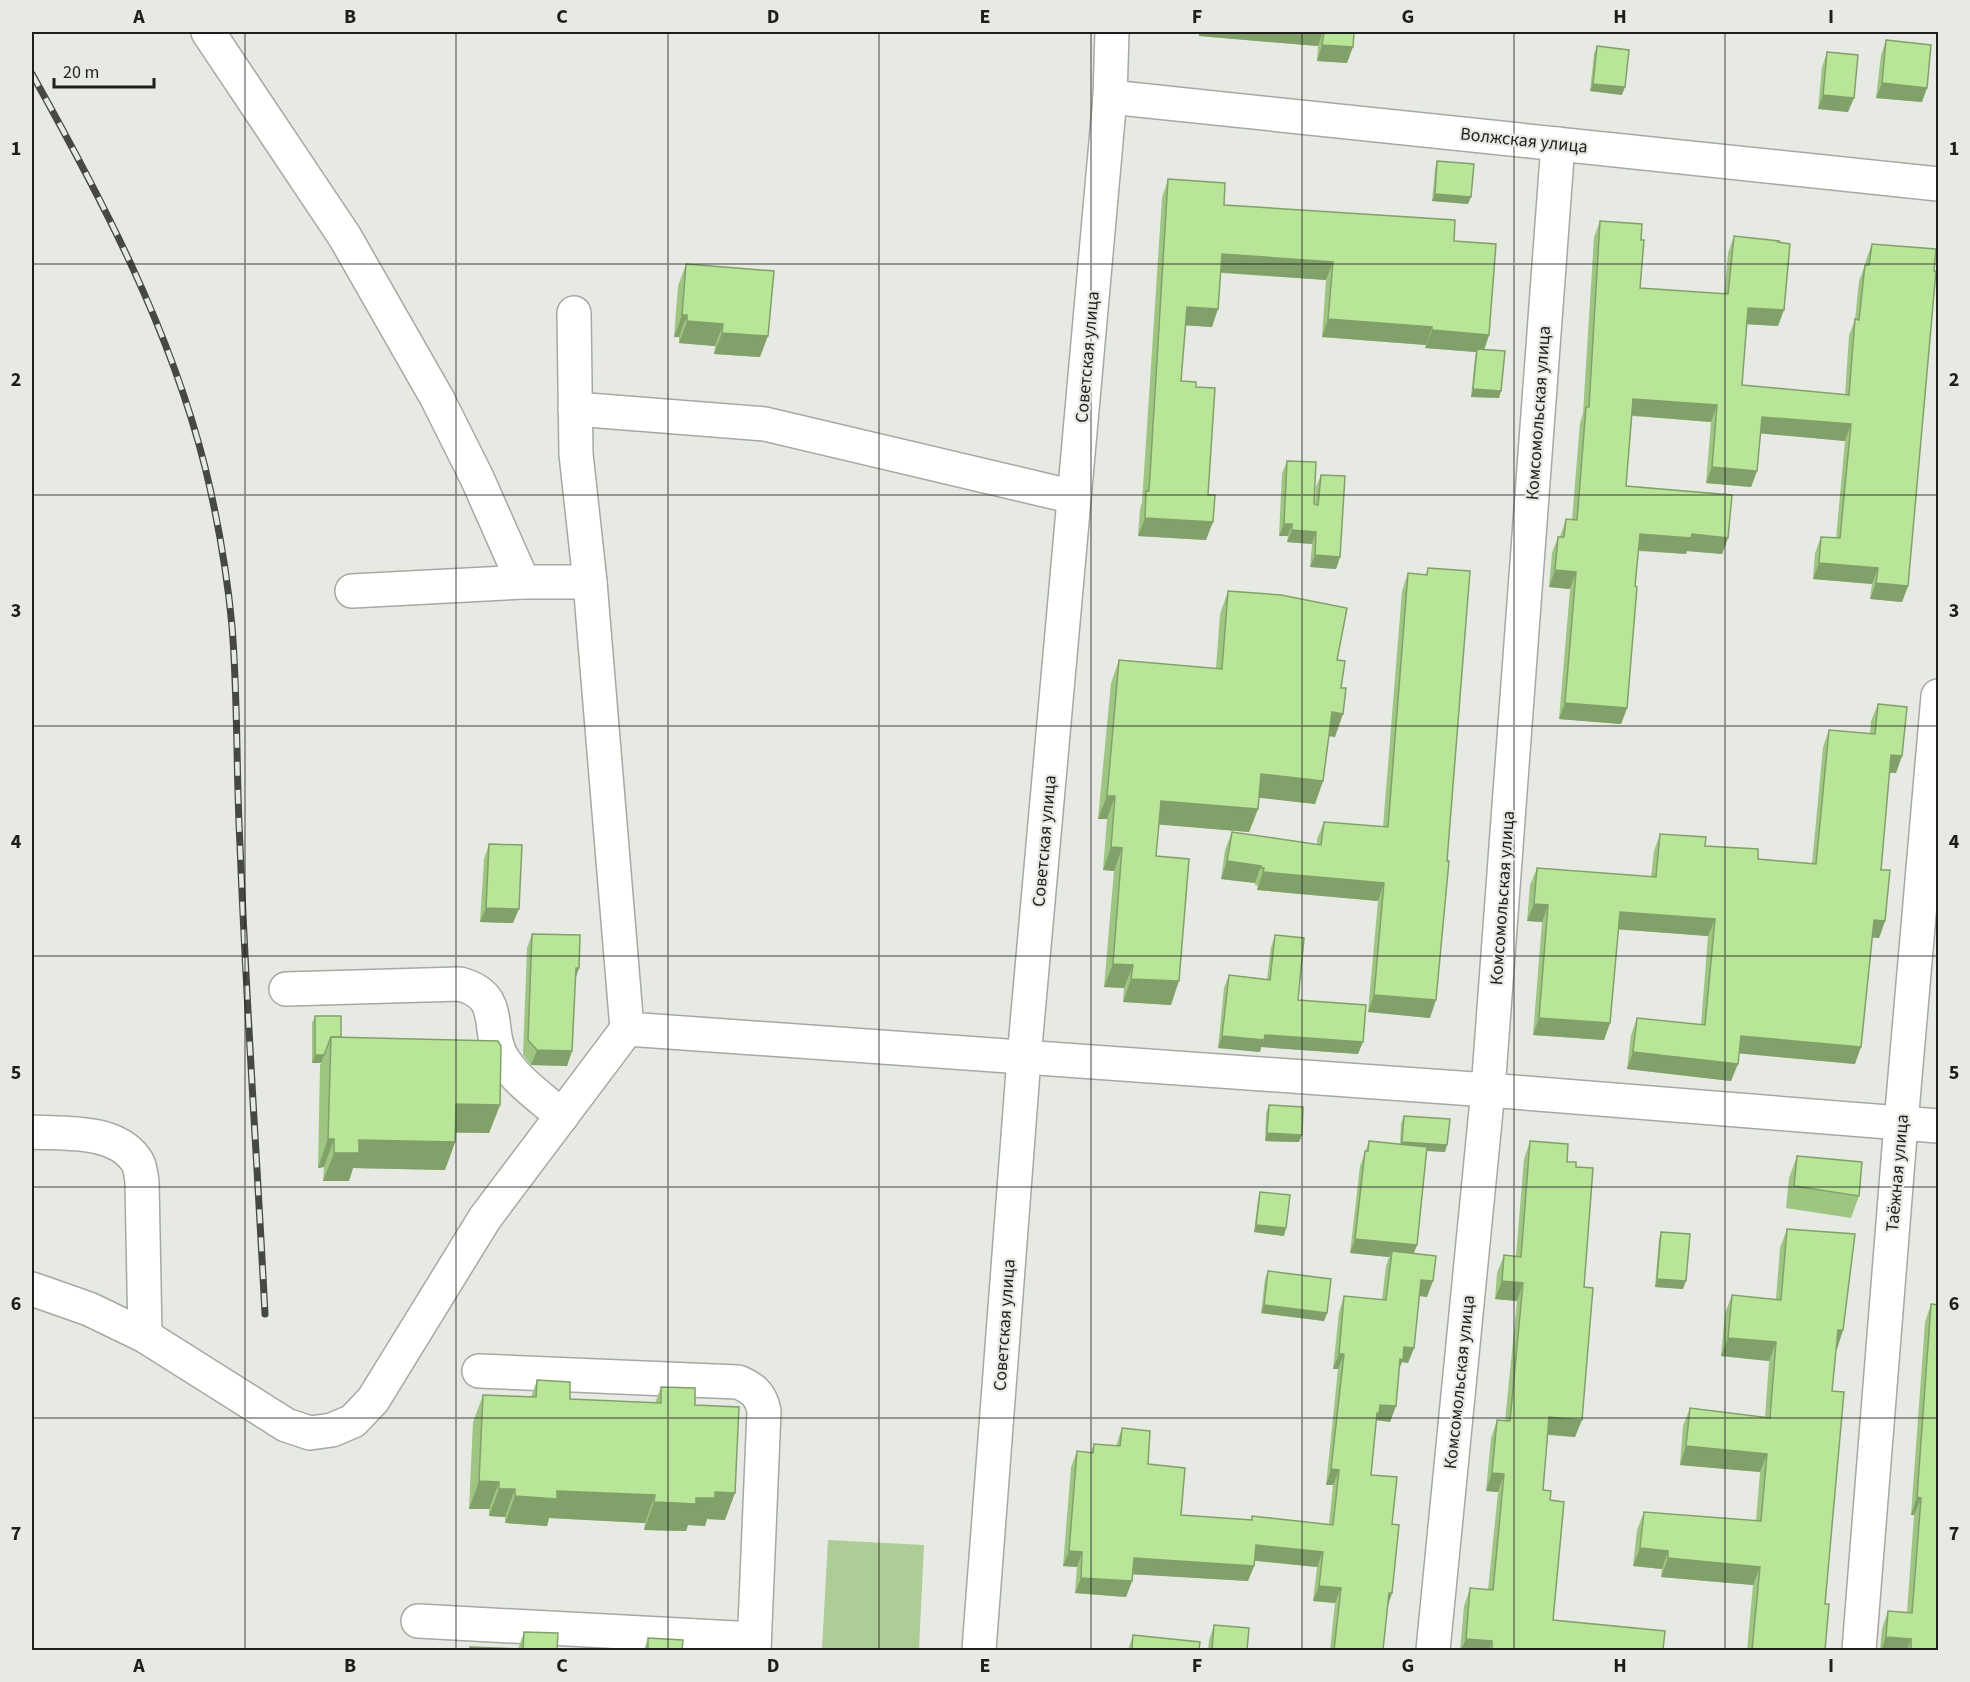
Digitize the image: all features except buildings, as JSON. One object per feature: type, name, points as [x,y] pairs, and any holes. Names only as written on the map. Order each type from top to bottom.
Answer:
[{"type":"street","points":[[208,32],[345,237],[437,398],[477,478],[523,582]]},
{"type":"street","name":"Советская улица","points":[[979,1650],[1024,1058],[1110,97],[1112,32]]},
{"type":"street","name":"Волжская улица","points":[[1110,97],[1938,184]]},
{"type":"street","name":"Комсомольская улица","points":[[1433,1650],[1488,1090],[1558,144]]},
{"type":"street","points":[[32,1289],[89,1309],[145,1336],[286,1425],[310,1433],[332,1430],[353,1421],[374,1400],[485,1218],[627,1029],[590,582],[576,454],[573,313]]},
{"type":"street","points":[[575,409],[765,424],[1074,497]]},
{"type":"street","points":[[352,591],[523,582],[590,582]]},
{"type":"street","name":"Таёжная улица","points":[[1859,1650],[1938,696]]},
{"type":"street","points":[[286,989],[460,984],[476,988],[486,998],[498,1047],[504,1061],[562,1116]]},
{"type":"street","points":[[627,1029],[1488,1090],[1938,1126]]},
{"type":"street","points":[[32,1132],[98,1136],[119,1144],[136,1160],[142,1182],[145,1336]]},
{"type":"street","points":[[418,1622],[754,1645],[764,1411],[757,1393],[738,1382],[480,1371]]},
{"type":"green space","points":[[828,1540],[924,1545],[919,1650],[822,1649]]},
{"type":"railway","points":[[32,74],[108,216],[153,314],[190,415],[205,467],[218,527],[228,586],[234,653],[242,904],[265,1314]]}]
